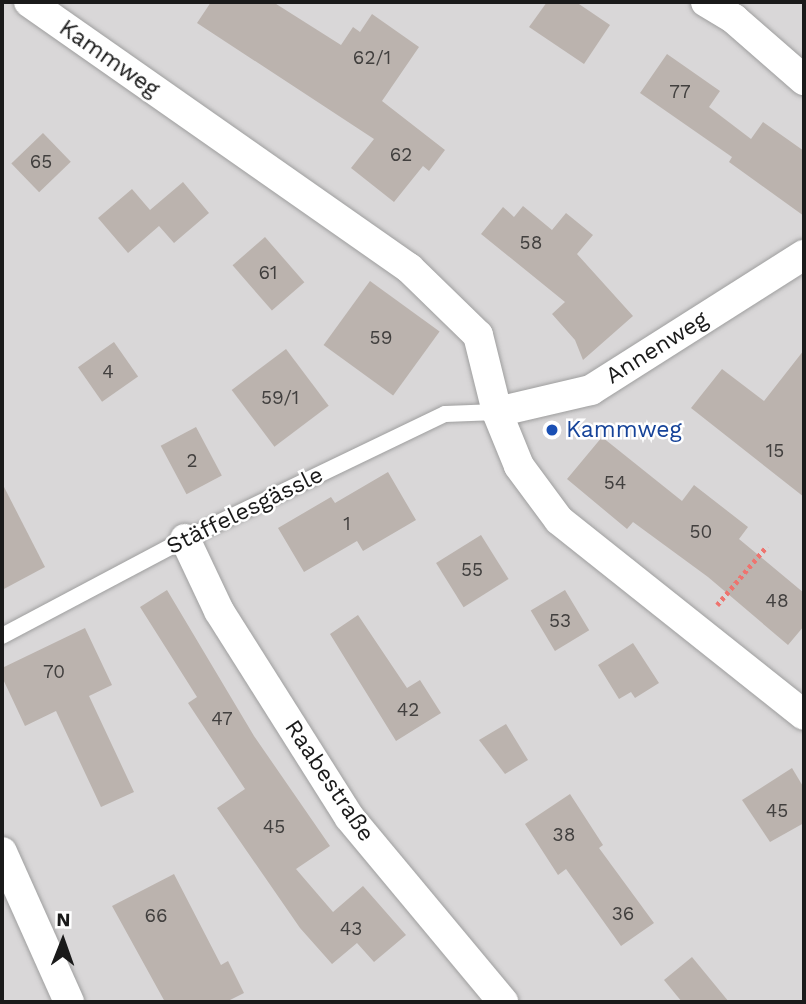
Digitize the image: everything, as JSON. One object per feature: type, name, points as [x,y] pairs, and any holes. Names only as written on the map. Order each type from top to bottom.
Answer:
[{"type":"street","name":"Kammweg","points":[[29,2],[410,268],[478,335],[497,412],[519,466],[559,520],[804,715]]},
{"type":"street","points":[[706,2],[734,19],[804,80]]},
{"type":"street","name":"Annenweg","points":[[497,412],[591,390],[804,255]]},
{"type":"street","name":"Raabestraße","points":[[185,539],[219,611],[349,817],[503,1002]]},
{"type":"street","points":[[2,852],[69,1002]]},
{"type":"lane","name":"Stäffelesgässle","points":[[2,636],[185,539],[445,414],[497,412]]},
{"type":"path","points":[[696,629],[767,546]]},
{"type":"shaded area","points":[[2,2],[804,2],[804,1002],[2,1002]]},
{"type":"building","points":[[211,2],[273,2],[341,45],[353,27],[360,32],[372,14],[419,47],[382,101],[445,150],[429,171],[423,166],[394,202],[351,168],[374,139],[197,23]]},
{"type":"building","points":[[547,2],[576,2],[610,25],[584,64],[529,27]]},
{"type":"building","points":[[667,54],[720,91],[709,107],[751,139],[763,122],[804,151],[804,216],[729,162],[732,157],[640,93]]},
{"type":"building","points":[[43,133],[71,162],[39,192],[11,164]]},
{"type":"building","points":[[183,182],[209,213],[174,243],[159,226],[128,253],[98,218],[132,189],[150,210]]},
{"type":"building","points":[[523,206],[552,230],[566,213],[593,235],[577,254],[633,316],[583,360],[575,340],[552,314],[565,302],[481,234],[503,207],[514,217]]},
{"type":"building","points":[[265,237],[304,282],[272,310],[233,265]]},
{"type":"building","points":[[370,281],[440,332],[393,395],[324,345]]},
{"type":"building","points":[[114,342],[138,376],[102,402],[78,367]]},
{"type":"building","points":[[286,349],[329,406],[274,447],[232,390]]},
{"type":"building","points":[[804,350],[804,497],[691,408],[722,369],[764,401]]},
{"type":"building","points":[[196,427],[222,476],[187,494],[161,446]]},
{"type":"building","points":[[602,437],[682,501],[694,485],[748,527],[739,539],[804,593],[804,626],[788,645],[708,577],[633,522],[627,529],[567,479]]},
{"type":"building","points":[[388,472],[416,520],[363,551],[357,541],[304,572],[278,528],[331,497],[335,503]]},
{"type":"building","points":[[2,483],[45,567],[2,590]]},
{"type":"building","points":[[481,535],[509,579],[464,607],[436,563]]},
{"type":"building","points":[[167,590],[254,736],[330,846],[296,869],[333,912],[363,886],[406,935],[374,962],[357,943],[332,964],[300,928],[217,808],[245,789],[188,703],[197,697],[140,607]]},
{"type":"building","points":[[565,590],[589,630],[555,651],[531,611]]},
{"type":"building","points":[[358,615],[407,688],[420,680],[441,713],[396,741],[330,634]]},
{"type":"building","points":[[85,628],[112,685],[89,696],[134,792],[101,807],[56,711],[25,726],[2,677],[2,668]]},
{"type":"building","points":[[633,643],[659,683],[635,698],[631,692],[619,699],[598,665]]},
{"type":"building","points":[[506,724],[528,760],[505,774],[479,740]]},
{"type":"building","points":[[792,768],[804,788],[804,823],[770,842],[742,800]]},
{"type":"building","points":[[570,794],[603,845],[599,848],[654,923],[621,946],[566,869],[558,875],[525,824]]},
{"type":"building","points":[[174,874],[221,965],[228,961],[244,993],[226,1002],[165,1002],[112,906]]},
{"type":"building","points":[[692,957],[729,1002],[682,1002],[664,980]]},
{"type":"place","name":"Kammweg","points":[[552,430]]}]
